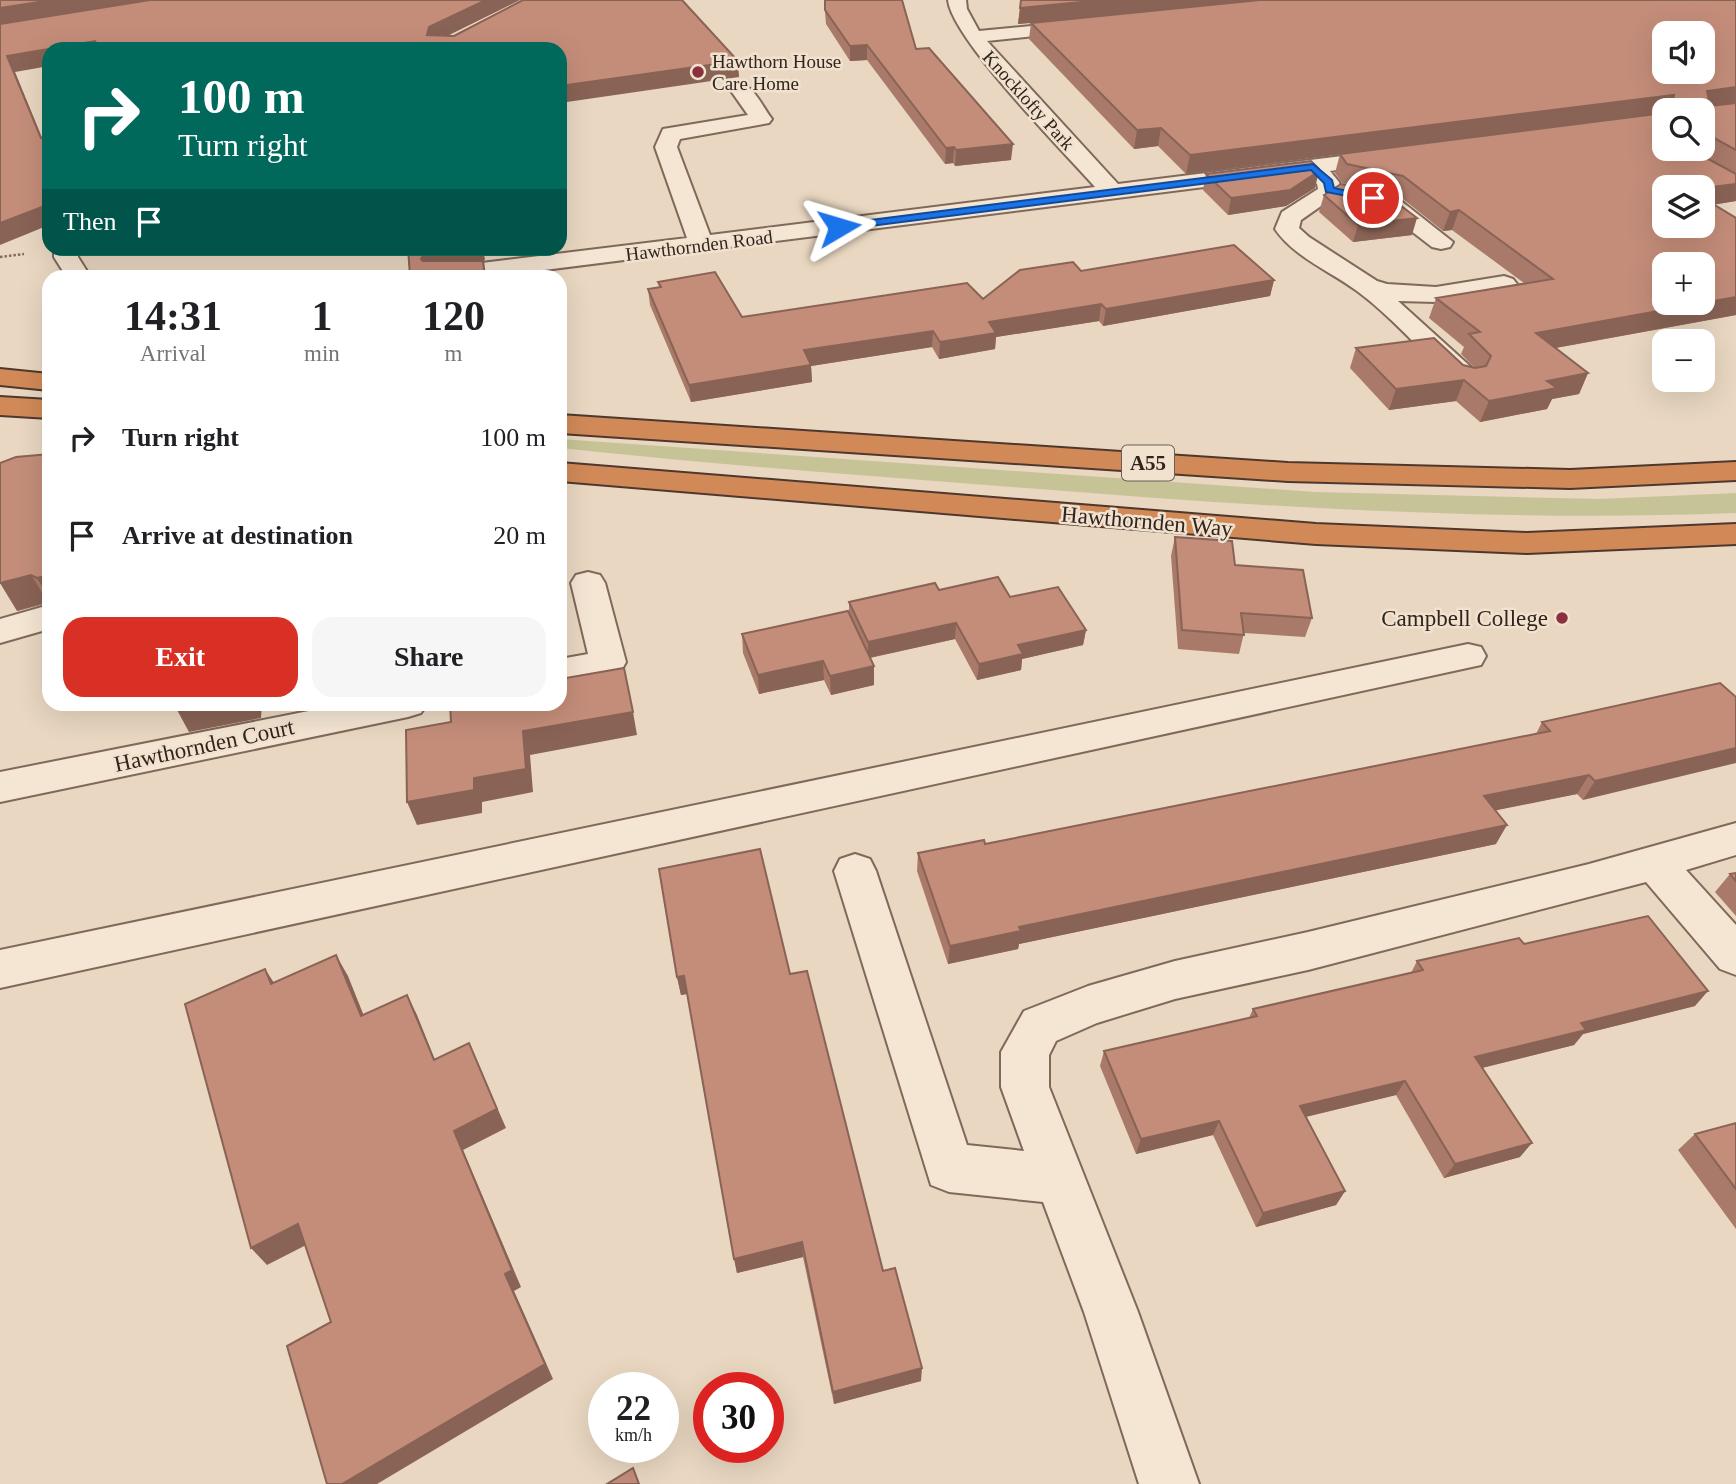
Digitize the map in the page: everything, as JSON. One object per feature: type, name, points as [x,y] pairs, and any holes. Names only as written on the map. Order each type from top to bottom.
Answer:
[{"type":"highway","points":[[7,376],[42,381]]},
{"type":"highway","points":[[0,406],[42,409]]},
{"type":"highway","name":"A55","points":[[567,424],[1288,472],[1570,479],[1736,471]]},
{"type":"highway","points":[[0,432],[42,433]]},
{"type":"highway","name":"Hawthornden Way","points":[[569,475],[1316,534],[1527,543],[1736,534]]},
{"type":"street","name":"Knocklofty Park","points":[[957,0],[958,9],[973,37],[1113,193]]},
{"type":"street","points":[[973,37],[1096,25]]},
{"type":"street","points":[[701,244],[666,147],[665,126],[762,119],[738,88]]},
{"type":"street","name":"Hawthornden Road","points":[[490,270],[1410,154]]},
{"type":"street","points":[[1313,167],[1328,182],[1330,190]]},
{"type":"street","points":[[1441,243],[1388,202],[1330,190],[1290,217],[1287,229],[1300,242],[1368,287],[1466,378]]},
{"type":"street","points":[[1368,287],[1395,295],[1426,297],[1504,284]]},
{"type":"street","points":[[567,671],[608,662],[588,583]]},
{"type":"street","points":[[0,631],[42,619]]},
{"type":"street","points":[[0,969],[1468,656]]},
{"type":"street","name":"Hawthornden Court","points":[[0,788],[374,711]]},
{"type":"street","points":[[1169,1484],[1111,1312],[1025,1087],[1025,1052],[1040,1026],[1088,1006],[1175,980],[1308,951],[1589,881],[1736,839]]},
{"type":"street","points":[[1654,862],[1736,956]]},
{"type":"street","points":[[855,871],[949,1168],[1060,1179]]},
{"type":"shaded area","points":[[567,439],[1315,492],[1599,499],[1736,493],[1736,513],[1558,516],[1292,507],[793,470],[567,449]]},
{"type":"building","points":[[0,0],[52,0],[0,8]]},
{"type":"building","points":[[150,0],[486,0],[429,27],[427,35],[454,36],[523,0],[682,0],[738,61],[567,85],[567,42],[42,42],[42,50],[7,56],[42,138],[42,207],[0,223],[0,24]]},
{"type":"building","points":[[825,0],[902,0],[916,49],[929,48],[1013,144],[956,150],[954,147],[946,148],[867,45],[850,46],[825,10]]},
{"type":"building","points":[[1021,0],[1102,0],[1020,8]]},
{"type":"building","points":[[1260,0],[1736,0],[1736,87],[1707,91],[1708,98],[1674,98],[1674,95],[1190,155],[1161,128],[1137,130],[1031,23]]},
{"type":"building","points":[[1736,103],[1736,150],[1715,139],[1715,105]]},
{"type":"building","points":[[1652,115],[1652,161],[1712,161],[1736,174],[1736,184],[1715,187],[1715,175],[1652,175],[1652,238],[1715,238],[1715,205],[1736,218],[1736,297],[1715,301],[1715,252],[1652,252],[1652,312],[1536,333],[1588,373],[1547,381],[1557,388],[1489,401],[1464,380],[1396,389],[1356,348],[1434,338],[1463,365],[1475,368],[1486,366],[1491,356],[1469,334],[1480,332],[1436,298],[1553,279],[1459,210],[1450,212],[1403,176],[1347,164],[1340,154]]},
{"type":"building","points":[[1311,161],[1319,171],[1290,190],[1231,198],[1206,174]]},
{"type":"building","points":[[1341,184],[1384,193],[1417,218],[1358,225],[1324,195]]},
{"type":"building","points":[[1234,245],[1274,280],[1106,309],[1101,304],[989,322],[996,333],[940,342],[933,331],[804,350],[811,365],[689,385],[648,289],[661,287],[658,282],[715,272],[742,317],[967,283],[983,299],[1020,270],[1073,262],[1081,271]]},
{"type":"building","points":[[409,256],[423,256],[423,261],[483,261],[484,270],[410,270]]},
{"type":"building","points":[[42,455],[42,577],[31,575],[0,583],[0,463],[16,457]]},
{"type":"building","points":[[1175,537],[1232,541],[1235,565],[1303,570],[1312,618],[1241,613],[1244,635],[1182,630]]},
{"type":"building","points":[[998,577],[1010,597],[1058,587],[1086,630],[1018,645],[1023,654],[979,664],[956,623],[868,642],[849,602],[935,583],[939,590]]},
{"type":"building","points":[[848,611],[874,666],[830,676],[823,661],[758,675],[742,634]]},
{"type":"building","points":[[624,668],[633,712],[523,731],[526,769],[474,778],[474,790],[407,802],[406,730],[451,722],[450,711],[567,711],[567,678]]},
{"type":"building","points":[[1720,683],[1736,697],[1736,748],[1595,781],[1589,775],[1484,796],[1507,825],[1019,927],[1021,931],[950,946],[918,853],[984,840],[985,844],[1550,731],[1542,722]]},
{"type":"building","points":[[760,849],[790,974],[807,971],[883,1271],[895,1268],[922,1368],[833,1392],[802,1242],[734,1259],[684,976],[677,977],[659,869]]},
{"type":"building","points":[[1648,916],[1708,991],[1581,1023],[1586,1030],[1475,1057],[1532,1143],[1455,1164],[1405,1081],[1300,1106],[1345,1191],[1263,1213],[1219,1121],[1141,1139],[1104,1051],[1257,1016],[1253,1009],[1423,970],[1417,961],[1519,938],[1524,944]]},
{"type":"building","points":[[336,955],[361,1016],[407,995],[434,1060],[469,1043],[497,1109],[454,1131],[512,1270],[505,1274],[545,1364],[342,1484],[327,1484],[287,1346],[331,1322],[298,1224],[251,1248],[185,1004],[265,969],[271,984]]},
{"type":"building","points":[[1736,1123],[1736,1189],[1695,1134]]},
{"type":"building","points":[[633,1468],[639,1484],[607,1484]]},
{"type":"place","name":"Hawthorn House Care Home","points":[[698,72]]},
{"type":"place","name":"Campbell College","points":[[1562,618]]},
{"type":"route","points":[[839,227],[1313,167],[1328,182],[1330,190],[1373,198]]}]
